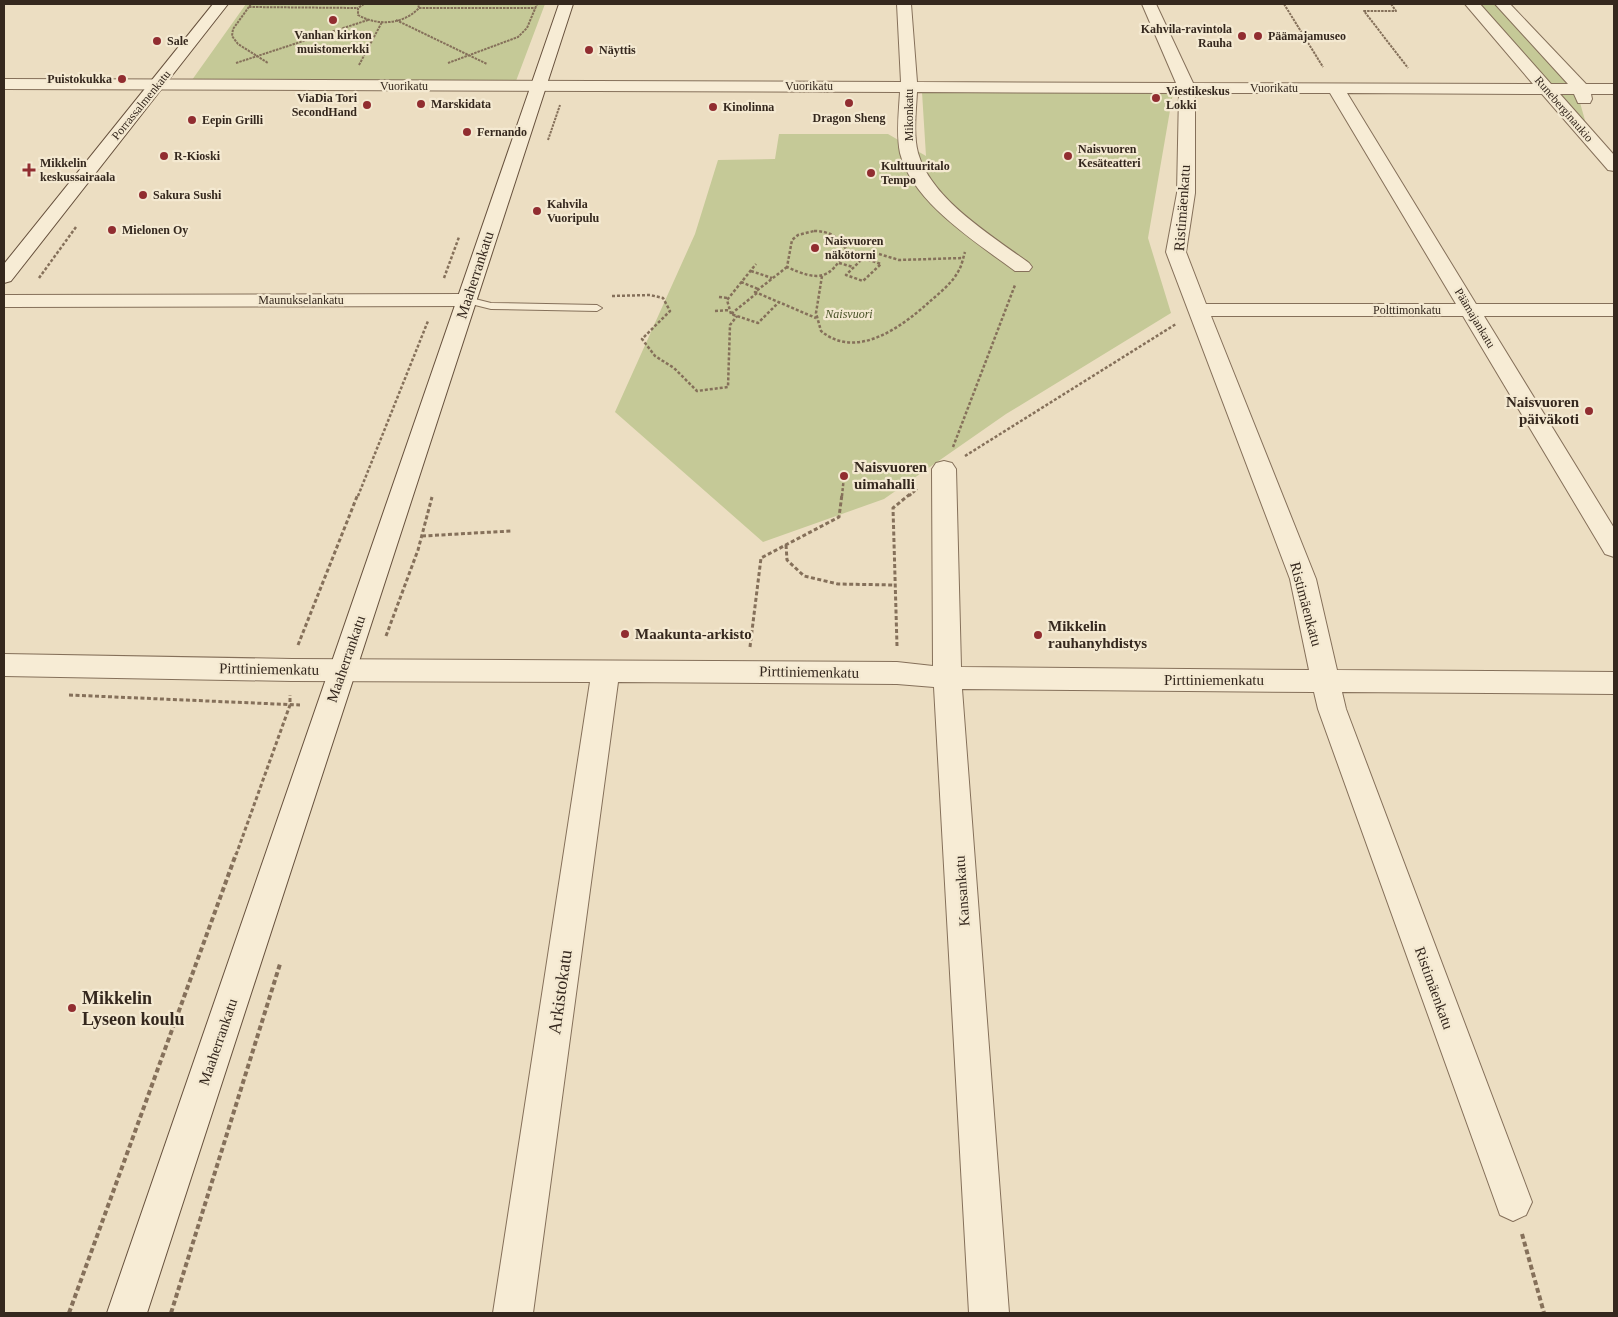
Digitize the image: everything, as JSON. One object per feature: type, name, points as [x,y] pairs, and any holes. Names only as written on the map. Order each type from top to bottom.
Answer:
[{"type":"street","name":"Porrassalmenkatu","points":[[4,277],[221,4]]},
{"type":"street","name":"Mikonkatu","points":[[904,4],[909,86],[907,94],[909,154],[922,182],[973,230],[1022,267]]},
{"type":"street","name":"Ristimäenkatu","points":[[1149,4],[1187,88],[1186,192],[1176,252],[1303,579],[1332,709],[1513,1202]]},
{"type":"street","name":"Runeberginaukio","points":[[1472,4],[1598,148]]},
{"type":"street","name":"Runeberginaukio","points":[[1502,4],[1581,88],[1598,148]]},
{"type":"street","name":"Maaherrankatu","points":[[127,1313],[538,86],[555,6]]},
{"type":"street","name":"Vuorikatu","points":[[4,84],[156,86],[909,86],[1614,89]]},
{"type":"street","name":"Päämajankatu","points":[[1336,88],[1614,548]]},
{"type":"street","points":[[1598,148],[1614,166]]},
{"type":"street","name":"Maunukselankatu","points":[[4,301],[467,300]]},
{"type":"street","name":"Polttimonkatu","points":[[1199,310],[1614,310]]},
{"type":"street","name":"Kansankatu","points":[[944,469],[947,678],[989,1313]]},
{"type":"street","name":"Pirttiniemenkatu","points":[[4,665],[292,670],[897,673],[947,678],[1614,683]]},
{"type":"street","name":"Arkistokatu","points":[[513,1313],[606,671]]},
{"type":"lane","name":"Maunukselankatu","points":[[467,300],[491,306],[597,308]]},
{"type":"path","points":[[251,4],[233,29],[232,36],[238,44],[274,66]]},
{"type":"path","points":[[249,7],[358,8],[364,4]]},
{"type":"path","points":[[418,4],[419,8]]},
{"type":"path","points":[[442,66],[518,37],[527,28],[537,4]]},
{"type":"path","points":[[1284,4],[1336,88]]},
{"type":"path","points":[[1391,4],[1396,11],[1364,11],[1411,72]]},
{"type":"path","points":[[358,8],[358,15],[368,20],[382,22],[412,15],[419,8],[535,8],[555,6]]},
{"type":"path","points":[[231,65],[255,55],[368,20]]},
{"type":"path","points":[[396,20],[490,66]]},
{"type":"path","points":[[357,69],[382,22]]},
{"type":"path","points":[[822,276],[817,292],[816,318],[820,331],[836,340],[863,343],[883,336],[901,325],[937,295],[958,271],[973,230]]},
{"type":"path","points":[[69,1313],[290,705],[292,670],[297,647],[437,300],[461,231]]},
{"type":"path","points":[[730,312],[787,267],[792,240],[800,234],[814,231],[834,234],[844,243],[846,249],[838,267],[822,276],[805,274],[787,267]]},
{"type":"path","points":[[872,261],[880,254],[899,260],[963,258]]},
{"type":"path","points":[[863,258],[881,264],[863,281],[846,275],[854,267],[863,258]]},
{"type":"path","points":[[839,263],[854,267]]},
{"type":"path","points":[[730,312],[728,298],[756,264]]},
{"type":"path","points":[[944,469],[1022,267]]},
{"type":"path","points":[[751,271],[772,278]]},
{"type":"path","points":[[741,282],[779,302],[816,318]]},
{"type":"path","points":[[610,296],[650,295],[663,298],[670,311],[642,339],[655,356],[674,368],[698,391],[728,387],[730,325],[737,316]]},
{"type":"path","points":[[719,297],[728,298]]},
{"type":"path","points":[[715,311],[730,312],[758,323],[779,302]]},
{"type":"path","points":[[897,673],[893,508],[944,469],[1199,310]]},
{"type":"path","points":[[750,651],[761,558],[839,517],[844,476]]},
{"type":"path","points":[[422,536],[511,531]]},
{"type":"path","points":[[786,545],[787,560],[804,576],[838,584],[896,585]]},
{"type":"path","points":[[1513,1202],[1544,1313]]},
{"type":"green space","points":[[246,4],[545,4],[516,81],[192,80]]},
{"type":"green space","points":[[1476,4],[1499,4],[1575,87],[1549,87]]},
{"type":"green space","name":"Naisvuori","points":[[922,92],[1173,93],[1148,238],[1171,313],[1006,414],[884,499],[763,542],[615,412],[695,234],[718,160],[775,159],[779,134],[888,134],[926,156]]},
{"type":"green space","points":[[1554,92],[1577,92],[1588,131]]},
{"type":"place","name":"Vanhan kirkon muistomerkki","points":[[333,20]]},
{"type":"place","name":"Kahvila-ravintola Rauha","points":[[1242,36]]},
{"type":"place","name":"Päämajamuseo","points":[[1258,36]]},
{"type":"place","name":"Sale","points":[[157,41]]},
{"type":"place","name":"Näyttis","points":[[589,50]]},
{"type":"place","name":"Puistokukka","points":[[122,79]]},
{"type":"place","name":"Viestikeskus Lokki","points":[[1156,98]]},
{"type":"place","name":"Dragon Sheng","points":[[849,103]]},
{"type":"place","name":"Marskidata","points":[[421,104]]},
{"type":"place","name":"ViaDia Tori SecondHand","points":[[367,105]]},
{"type":"place","name":"Kinolinna","points":[[713,107]]},
{"type":"place","name":"Eepin Grilli","points":[[192,120]]},
{"type":"place","name":"Fernando","points":[[467,132]]},
{"type":"place","name":"R-Kioski","points":[[164,156]]},
{"type":"place","name":"Naisvuoren Kesäteatteri","points":[[1068,156]]},
{"type":"place","name":"Mikkelin keskussairaala","points":[[29,170]]},
{"type":"place","name":"Kulttuuritalo Tempo","points":[[871,173]]},
{"type":"place","name":"Sakura Sushi","points":[[143,195]]},
{"type":"place","name":"Kahvila Vuoripulu","points":[[537,211]]},
{"type":"place","name":"Mielonen Oy","points":[[112,230]]},
{"type":"place","name":"Naisvuoren näkötorni","points":[[815,248]]},
{"type":"place","name":"Naisvuoren päiväkoti","points":[[1589,411]]},
{"type":"place","name":"Naisvuoren uimahalli","points":[[844,476]]},
{"type":"place","name":"Maakunta-arkisto","points":[[625,634]]},
{"type":"place","name":"Mikkelin rauhanyhdistys","points":[[1038,635]]},
{"type":"place","name":"Mikkelin Lyseon koulu","points":[[72,1008]]}]
